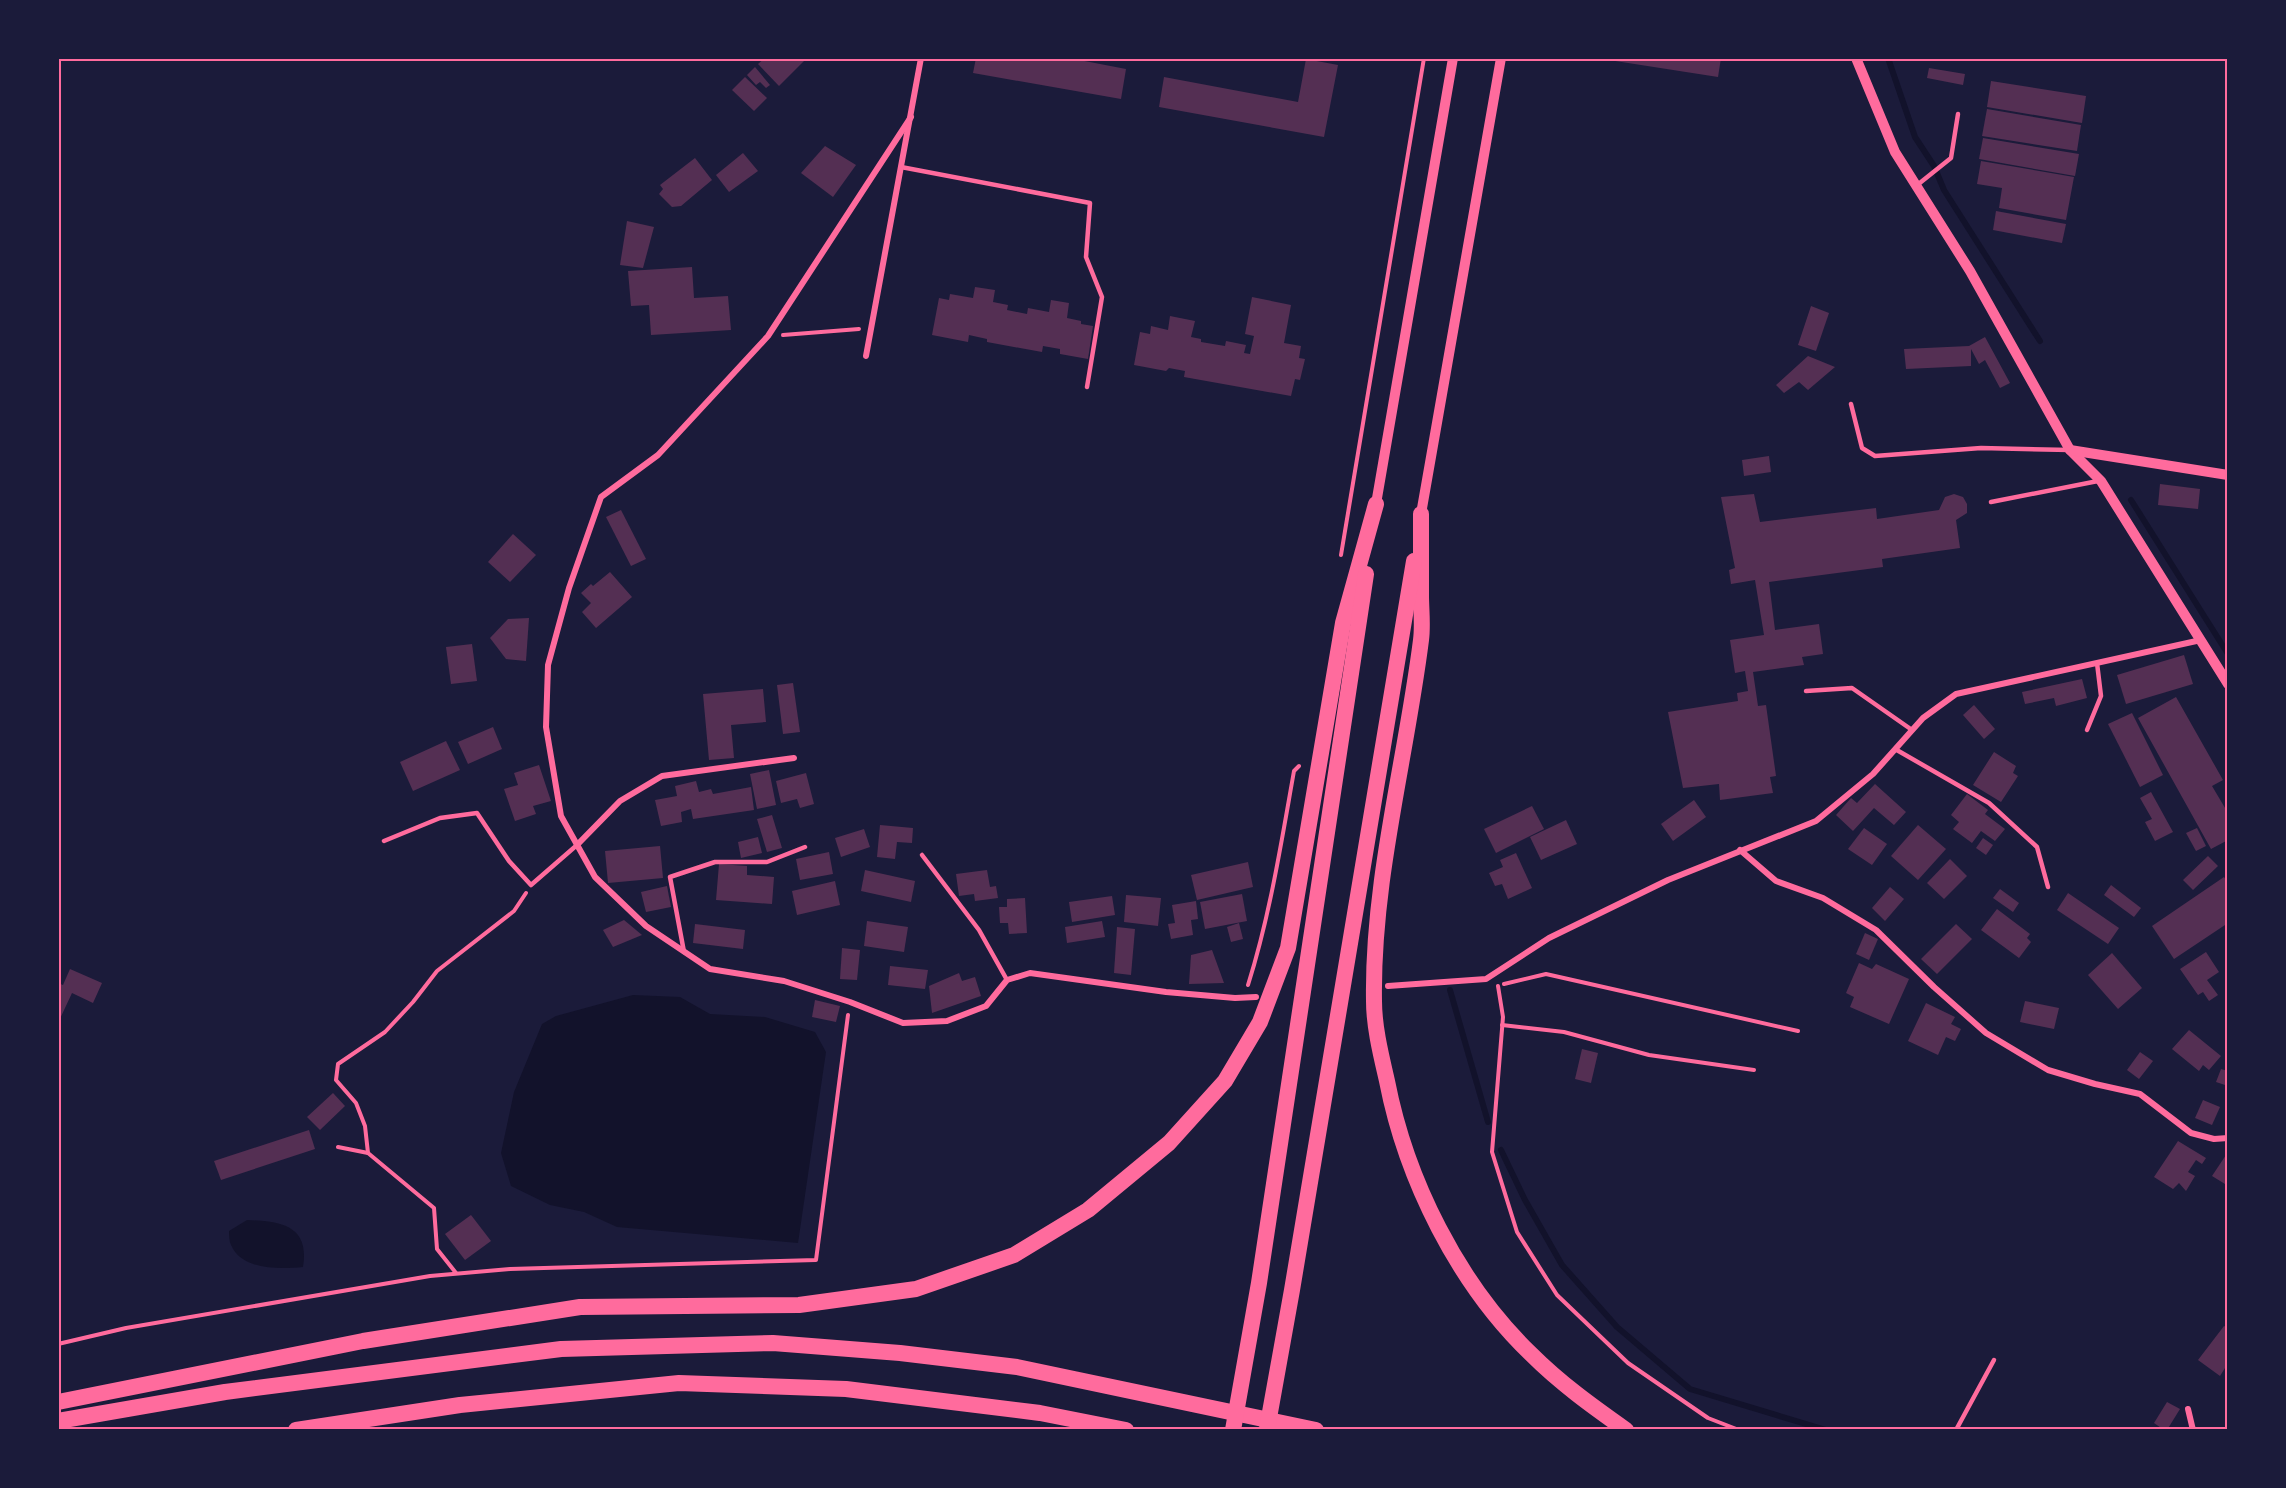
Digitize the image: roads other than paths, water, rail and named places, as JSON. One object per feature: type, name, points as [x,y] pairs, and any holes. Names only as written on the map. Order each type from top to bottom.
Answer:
[{"type":"highway","points":[[1233,1430],[1259,1283],[1376,504]]},
{"type":"highway","points":[[58,1402],[363,1341],[580,1307],[799,1305],[916,1289],[1014,1255],[1088,1210],[1169,1143],[1225,1081],[1260,1022],[1288,948],[1343,623],[1376,504]]},
{"type":"highway","points":[[1267,1430],[1421,514]]},
{"type":"highway","points":[[1421,514],[1421,638],[1383,876],[1375,947],[1374,1004],[1393,1112],[1412,1168],[1434,1217],[1459,1264],[1494,1312],[1529,1353],[1579,1397],[1626,1430]]},
{"type":"highway","points":[[58,1421],[225,1392],[561,1348],[773,1343],[900,1353],[1017,1367],[1316,1430]]},
{"type":"highway","points":[[296,1430],[471,1404],[680,1383],[846,1389],[1040,1413],[1126,1430]]},
{"type":"street","points":[[866,356],[921,58]]},
{"type":"street","points":[[1376,504],[1453,58]]},
{"type":"street","points":[[1421,514],[1501,58]]},
{"type":"street","points":[[1856,58],[1895,152],[1970,271],[2070,450],[2101,481],[2228,684]]},
{"type":"street","points":[[911,117],[768,336],[658,455],[601,497],[568,588],[548,665],[546,727],[561,816],[595,878],[646,926],[710,969],[784,981],[850,1002],[903,1023],[946,1022],[986,1006],[1007,980],[1030,973],[1166,992],[1256,997]]},
{"type":"street","points":[[2070,450],[2228,475]]},
{"type":"street","points":[[1388,986],[1486,979],[1550,938],[1668,880],[1816,821],[1874,774],[1923,718],[1956,694],[2201,640]]},
{"type":"street","points":[[577,845],[620,801],[662,776],[794,758]]},
{"type":"street","points":[[1740,850],[1776,881],[1823,898],[1876,930],[1934,987],[1986,1033],[2048,1070],[2140,1094],[2191,1133],[2214,1139],[2228,1138]]},
{"type":"street","points":[[2188,1409],[2193,1430]]},
{"type":"lane","points":[[1916,186],[1951,158],[1959,114]]},
{"type":"lane","points":[[902,167],[1090,203],[1086,257],[1102,297],[1087,387]]},
{"type":"lane","points":[[1851,405],[1862,448],[1875,456],[1981,448],[2070,450]]},
{"type":"lane","points":[[1991,502],[2101,481]]},
{"type":"lane","points":[[2087,730],[2101,696],[2097,663]]},
{"type":"lane","points":[[1806,691],[1852,688],[1912,730]]},
{"type":"lane","points":[[1895,749],[1989,803],[2037,847],[2048,887]]},
{"type":"lane","points":[[384,841],[440,818],[477,813],[509,861],[531,885],[577,845]]},
{"type":"lane","points":[[684,952],[670,877],[715,862],[767,862],[805,846]]},
{"type":"lane","points":[[922,855],[979,930],[1007,980]]},
{"type":"lane","points":[[1956,1430],[1994,1359]]},
{"type":"waterway","points":[[1888,58],[1915,137],[1934,166],[1944,190],[2040,341]]},
{"type":"waterway","points":[[2131,500],[2228,654]]},
{"type":"waterway","points":[[1450,990],[1488,1122]]},
{"type":"waterway","points":[[1501,1150],[1525,1200],[1562,1265],[1617,1327],[1690,1389],[1826,1430]]}]
